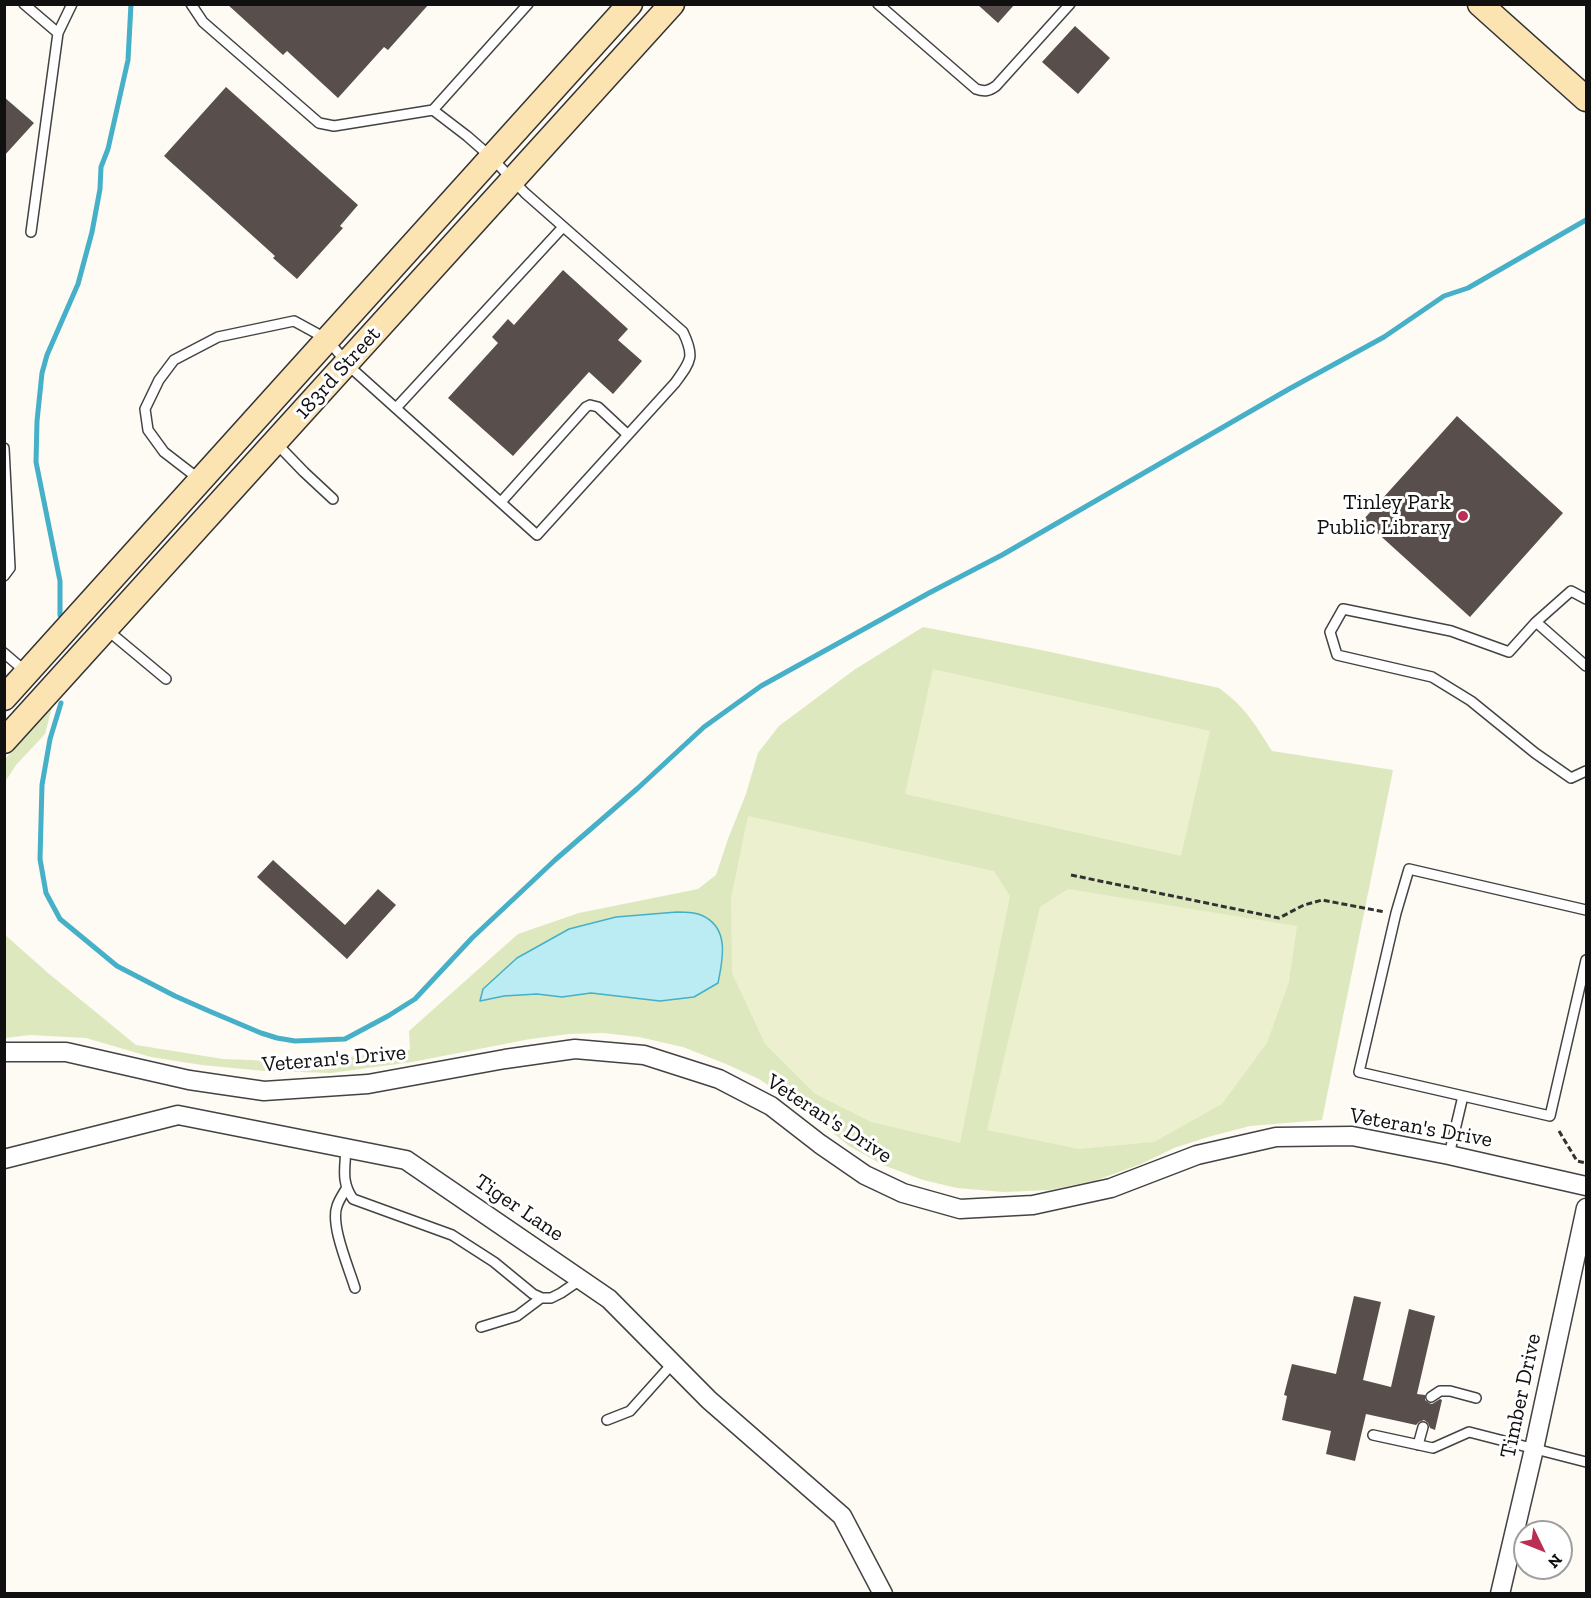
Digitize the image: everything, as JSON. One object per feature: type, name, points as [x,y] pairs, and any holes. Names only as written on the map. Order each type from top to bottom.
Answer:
[{"type":"street","name":"183rd Street","points":[[4,698],[630,4]]},
{"type":"street","name":"183rd Street","points":[[4,741],[672,4]]},
{"type":"street","points":[[1480,4],[1587,99]]},
{"type":"street","name":"Veteran's Drive","points":[[4,1052],[66,1052],[189,1080],[264,1090],[368,1084],[505,1059],[575,1049],[644,1055],[719,1079],[771,1106],[865,1175],[903,1193],[960,1209],[1033,1205],[1111,1188],[1197,1155],[1276,1137],[1352,1136],[1587,1186]]},
{"type":"street","name":"Tiger Lane","points":[[4,1159],[178,1115],[406,1161],[609,1299],[709,1400],[842,1516],[883,1593]]},
{"type":"street","name":"Timber Drive","points":[[1500,1593],[1587,1208]]},
{"type":"lane","points":[[24,4],[58,33]]},
{"type":"lane","points":[[31,232],[58,33],[72,4]]},
{"type":"lane","points":[[191,4],[202,22],[319,123],[334,126],[434,110],[528,4]]},
{"type":"lane","points":[[878,4],[976,89],[983,91],[996,86],[1070,4]]},
{"type":"lane","points":[[201,481],[165,452],[147,430],[145,410],[159,380],[174,360],[218,337],[294,321],[327,339],[347,364],[537,535],[675,383],[689,364],[691,348],[683,332],[525,193],[467,136],[434,110]]},
{"type":"lane","points":[[396,408],[563,227]]},
{"type":"lane","points":[[501,502],[586,407],[590,405],[598,407],[628,435]]},
{"type":"lane","points":[[275,442],[333,498]]},
{"type":"lane","points":[[4,448],[10,568],[4,576]]},
{"type":"lane","points":[[1587,599],[1571,591],[1536,622],[1509,652],[1451,631],[1343,609],[1330,632],[1336,655],[1432,677],[1471,701],[1535,753],[1571,778],[1587,771]]},
{"type":"lane","points":[[1536,622],[1587,666]]},
{"type":"lane","points":[[106,628],[166,679]]},
{"type":"lane","points":[[4,653],[27,674]]},
{"type":"lane","points":[[1587,910],[1409,869],[1396,914],[1359,1072],[1550,1116],[1587,960]]},
{"type":"lane","points":[[1449,1155],[1463,1096]]},
{"type":"lane","points":[[346,1148],[344,1175],[346,1189],[353,1199],[452,1235],[494,1262],[541,1298],[551,1298],[580,1280]]},
{"type":"lane","points":[[346,1189],[336,1207],[335,1218],[337,1232],[355,1288]]},
{"type":"lane","points":[[481,1327],[517,1316],[541,1298]]},
{"type":"lane","points":[[607,1420],[630,1411],[673,1363]]},
{"type":"lane","points":[[1431,1397],[1440,1391],[1450,1391],[1476,1398]]},
{"type":"lane","points":[[1418,1445],[1423,1427]]},
{"type":"lane","points":[[1373,1435],[1433,1448],[1469,1432],[1587,1462]]},
{"type":"path","points":[[1071,875],[1279,918],[1304,905],[1322,900],[1396,914]]},
{"type":"path","points":[[1559,1131],[1577,1161],[1587,1163]]},
{"type":"green space","points":[[923,627],[1219,688],[1243,709],[1272,751],[1393,770],[1322,1120],[1250,1126],[1174,1148],[1141,1164],[1094,1181],[1049,1190],[1004,1192],[957,1188],[923,1180],[883,1165],[849,1146],[797,1104],[759,1079],[683,1047],[639,1037],[603,1033],[569,1034],[530,1039],[412,1062],[331,1073],[265,1071],[202,1065],[151,1057],[86,1038],[30,1035],[5,1038],[4,934],[136,1045],[223,1059],[303,1062],[410,1050],[409,1031],[518,934],[579,913],[698,889],[716,875],[746,794],[758,753],[779,726],[854,670]]},
{"type":"green space","points":[[933,669],[1210,731],[1181,856],[905,794]]},
{"type":"green space","points":[[52,707],[45,734],[16,765],[5,782],[5,759]]},
{"type":"green space","points":[[748,816],[994,871],[1010,896],[960,1143],[871,1122],[815,1094],[765,1044],[732,973],[731,898]]},
{"type":"green space","points":[[1068,889],[1297,926],[1289,982],[1267,1043],[1222,1104],[1154,1142],[1079,1149],[987,1130],[1040,907]]},
{"type":"water","points":[[677,912],[696,913],[710,920],[717,927],[722,944],[722,964],[718,983],[694,997],[660,1001],[591,993],[562,997],[537,994],[504,996],[480,1001],[483,989],[517,958],[569,929],[616,917]]},
{"type":"building","points":[[227,4],[429,4],[388,50],[384,47],[338,98],[287,51],[283,55]]},
{"type":"building","points":[[977,4],[1015,4],[998,23]]},
{"type":"building","points":[[1075,26],[1110,58],[1078,94],[1042,62]]},
{"type":"building","points":[[226,87],[358,205],[340,226],[343,228],[297,279],[273,258],[275,256],[164,156]]},
{"type":"building","points":[[4,97],[34,123],[4,156]]},
{"type":"building","points":[[563,270],[628,329],[618,340],[642,361],[613,394],[589,372],[513,456],[448,398],[498,343],[492,337],[508,319],[514,325]]},
{"type":"building","name":"Tinley Park Public Library","points":[[1457,416],[1563,513],[1470,617],[1363,520]]},
{"type":"building","points":[[273,860],[345,925],[378,889],[396,905],[347,959],[257,877]]},
{"type":"building","points":[[1354,1296],[1381,1302],[1363,1380],[1391,1387],[1409,1309],[1435,1316],[1417,1394],[1425,1395],[1425,1400],[1432,1404],[1442,1400],[1435,1430],[1430,1428],[1424,1420],[1416,1425],[1366,1414],[1355,1461],[1326,1454],[1331,1431],[1282,1420],[1287,1396],[1284,1395],[1292,1364],[1336,1374]]},
{"type":"waterway","points":[[60,615],[60,581],[36,462],[42,373],[47,355],[78,284],[92,232],[100,189],[101,167],[108,149],[128,60],[131,4]]},
{"type":"waterway","points":[[61,703],[50,739],[42,785],[40,859],[46,893],[60,919],[117,966],[175,996],[261,1033],[295,1041],[345,1039],[415,999],[472,938],[555,860],[704,727],[761,686],[1002,555],[1289,389],[1384,337],[1444,296],[1468,288],[1586,220]]},
{"type":"place","name":"Tinley Park Public Library","points":[[1463,516]]}]
